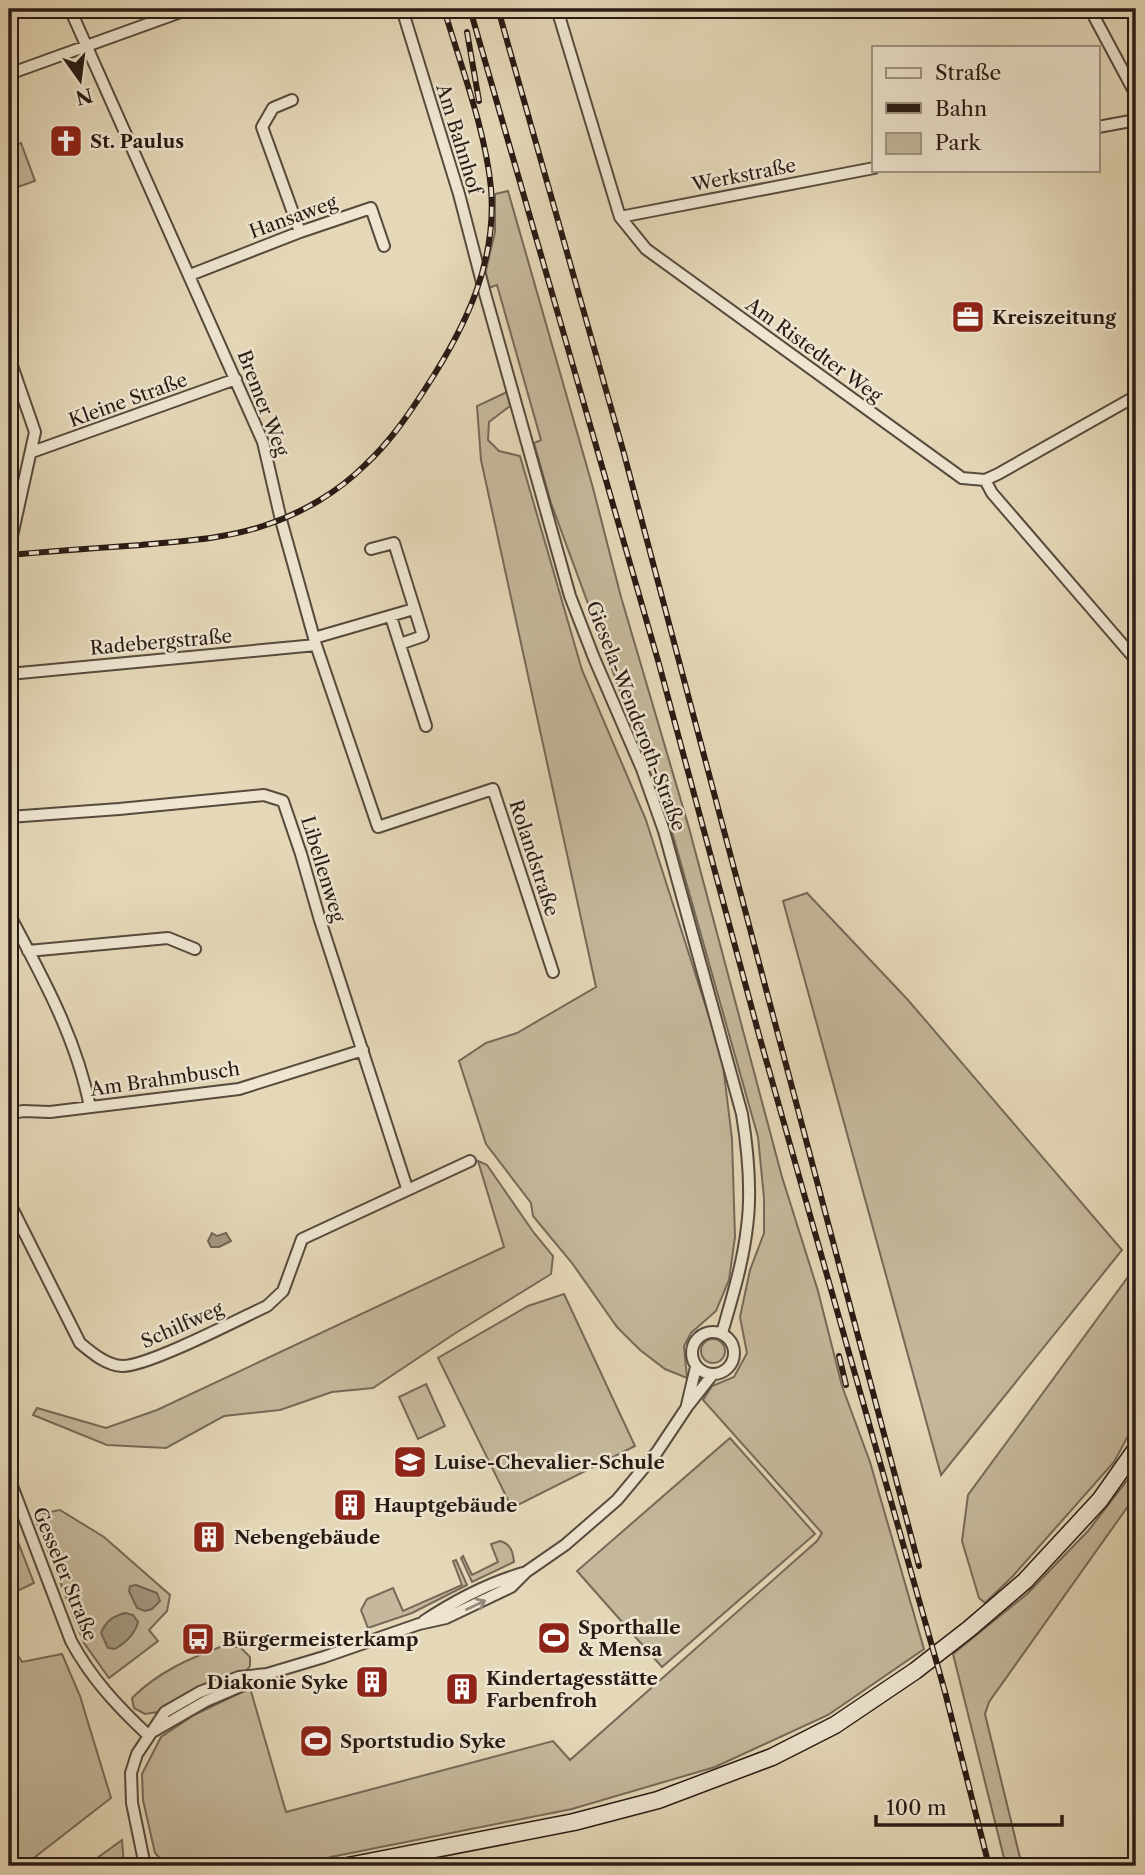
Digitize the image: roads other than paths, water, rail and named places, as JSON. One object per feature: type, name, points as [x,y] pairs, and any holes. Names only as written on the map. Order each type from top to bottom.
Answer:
[{"type":"main road","points":[[348,1866],[574,1822],[658,1800],[772,1757],[835,1725],[915,1671],[1025,1581],[1100,1500],[1136,1449]]},
{"type":"street","name":"Bremer Weg","points":[[70,9],[263,442],[281,520],[315,641],[378,827]]},
{"type":"street","points":[[9,75],[189,9]]},
{"type":"street","name":"Am Bahnhof","points":[[402,9],[459,194],[481,280]]},
{"type":"street","name":"Am Ristedter Weg","points":[[557,9],[620,217],[646,248],[962,478],[985,480]]},
{"type":"street","points":[[1090,9],[1136,95]]},
{"type":"street","points":[[292,100],[272,108],[262,127],[300,232]]},
{"type":"street","points":[[1100,127],[1136,120]]},
{"type":"street","name":"Werkstraße","points":[[620,217],[872,169]]},
{"type":"street","name":"Hansaweg","points":[[190,275],[300,232],[371,208],[384,246]]},
{"type":"street","name":"Giesela-Wenderoth-Straße","points":[[481,280],[570,596],[642,769],[664,831],[742,1114],[749,1187],[747,1228],[722,1333]]},
{"type":"street","points":[[9,357],[35,432],[12,536]]},
{"type":"street","name":"Kleine Straße","points":[[32,452],[236,379]]},
{"type":"street","points":[[1136,396],[985,480],[992,494],[1136,660]]},
{"type":"street","points":[[371,549],[394,543],[423,636],[400,644]]},
{"type":"street","name":"Radebergstraße","points":[[9,674],[315,641],[414,609]]},
{"type":"street","points":[[391,617],[426,726]]},
{"type":"street","name":"Rolandstraße","points":[[378,827],[493,789],[553,972]]},
{"type":"street","name":"Libellenweg","points":[[9,817],[264,795],[282,801],[363,1050]]},
{"type":"street","points":[[9,914],[67,1027],[85,1080],[90,1107]]},
{"type":"street","points":[[28,951],[168,937],[195,949]]},
{"type":"street","points":[[363,1050],[407,1188]]},
{"type":"street","name":"Am Brahmbusch","points":[[9,1114],[239,1089],[363,1050]]},
{"type":"street","name":"Schilfweg","points":[[9,1202],[80,1343],[97,1358],[122,1366],[146,1362],[267,1306],[283,1291],[302,1239],[470,1161]]},
{"type":"street","points":[[710,1331],[722,1333],[731,1340],[735,1351],[732,1363],[724,1371],[704,1373],[696,1367],[691,1356],[692,1345],[698,1336],[710,1331]]},
{"type":"street","points":[[687,1407],[696,1367]]},
{"type":"street","points":[[145,1865],[132,1803],[131,1773],[137,1754],[165,1712],[200,1692],[239,1677],[267,1674],[419,1624],[442,1609],[507,1578],[526,1572],[565,1545],[617,1500],[657,1452],[712,1374]]},
{"type":"street","name":"Gesseler Straße","points":[[9,1478],[71,1641],[85,1666],[119,1708],[148,1735]]},
{"type":"railway","points":[[9,555],[188,541],[251,530],[319,501],[354,475],[391,437],[454,340],[476,292],[489,242],[491,188],[484,143],[444,9]]},
{"type":"railway","points":[[470,9],[659,664],[759,1035],[945,1692],[989,1866]]},
{"type":"railway","points":[[498,9],[623,450],[919,1566]]},
{"type":"railway","points":[[467,32],[479,101]]},
{"type":"railway","points":[[839,1356],[846,1385]]},
{"type":"place","name":"St. Paulus","points":[[66,141]]},
{"type":"place","name":"Kreiszeitung","points":[[968,317]]},
{"type":"place","name":"Luise-Chevalier-Schule","points":[[410,1462]]},
{"type":"place","name":"Hauptgebäude","points":[[350,1505]]},
{"type":"place","name":"Nebengebäude","points":[[209,1537]]},
{"type":"place","name":"Sporthalle & Mensa","points":[[554,1638]]},
{"type":"place","name":"Bürgermeisterkamp","points":[[198,1639]]},
{"type":"place","name":"Diakonie Syke","points":[[372,1682]]},
{"type":"place","name":"Kindertagesstätte Farbenfroh","points":[[462,1689]]},
{"type":"place","name":"Sportstudio Syke","points":[[316,1741]]}]
